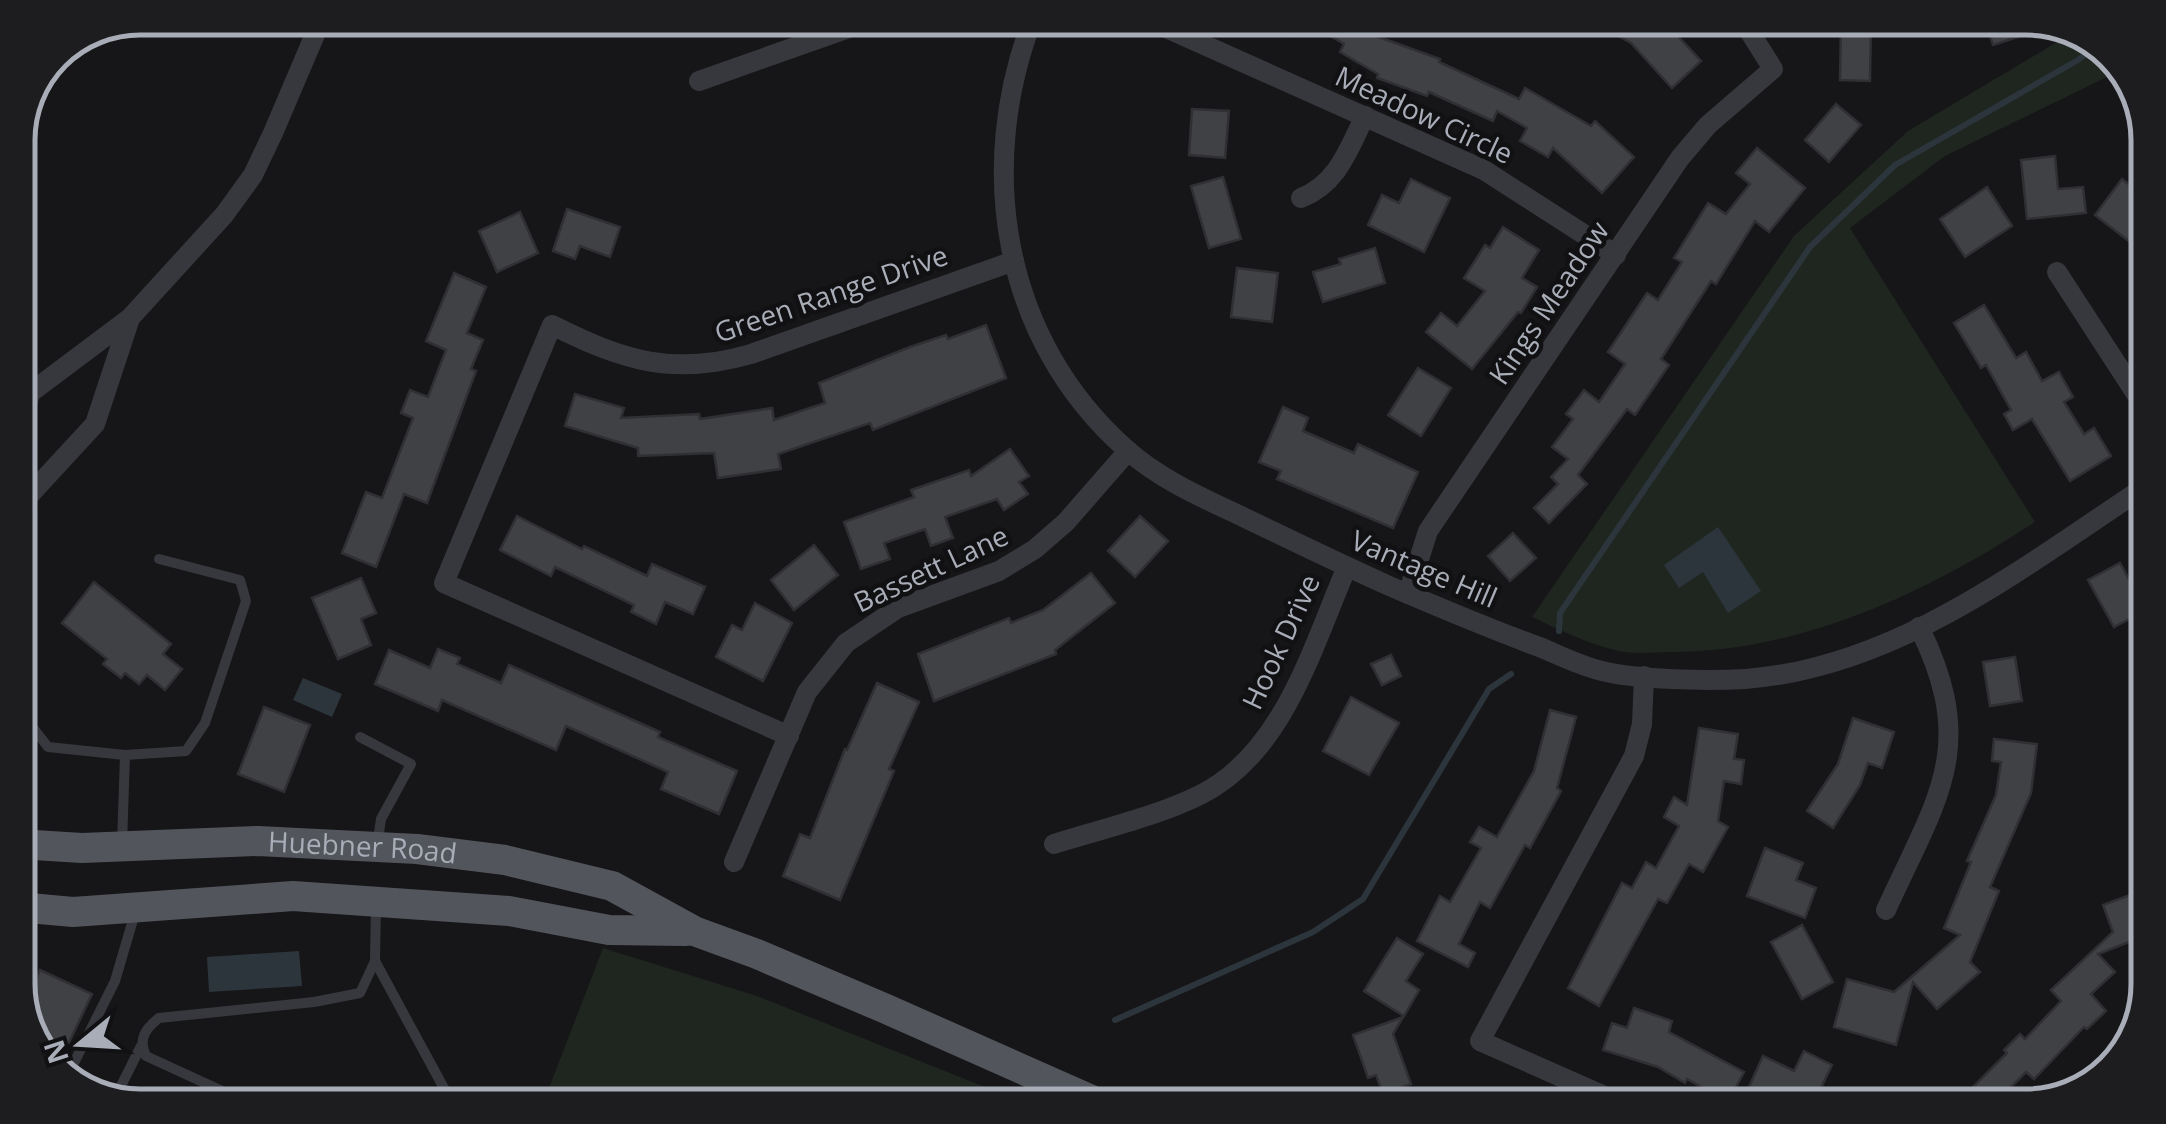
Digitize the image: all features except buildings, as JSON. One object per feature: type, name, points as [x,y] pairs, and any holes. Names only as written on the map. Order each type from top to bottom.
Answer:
[{"type":"main road","name":"Huebner Road","points":[[35,845],[82,848],[258,840],[377,846],[505,860],[612,886],[694,931],[812,977],[1066,1089]]},
{"type":"main road","points":[[376,901],[377,846]]},
{"type":"main road","name":"Huebner Road","points":[[35,909],[74,912],[293,896],[509,911],[609,930],[694,931]]},
{"type":"street","points":[[35,389],[130,318],[199,245],[252,174],[314,35]]},
{"type":"street","points":[[699,81],[800,35]]},
{"type":"street","name":"Vantage Hill","points":[[1027,35],[1010,88],[1004,128],[1004,208],[1014,261],[1034,322],[1052,358],[1100,423],[1128,451],[1201,496],[1408,594],[1601,671],[1746,678],[1864,654],[1992,587],[2131,500]]},
{"type":"street","name":"Meadow Circle","points":[[1182,35],[1484,170],[1616,255]]},
{"type":"street","name":"Kings Meadow","points":[[1408,594],[1428,531],[1680,158],[1708,125],[1773,69],[1752,35]]},
{"type":"street","points":[[1302,198],[1318,191],[1337,173],[1365,116]]},
{"type":"street","name":"Green Range Drive","points":[[789,736],[444,583],[552,325],[601,350],[643,362],[708,364],[750,354],[1014,261]]},
{"type":"street","points":[[2057,272],[2131,386]]},
{"type":"street","points":[[35,489],[95,424],[130,318]]},
{"type":"street","name":"Bassett Lane","points":[[734,862],[807,692],[846,643],[898,608],[1000,570],[1035,549],[1066,522],[1128,451]]},
{"type":"street","name":"Hook Drive","points":[[1054,844],[1182,802],[1234,774],[1283,713],[1347,567]]},
{"type":"street","points":[[1886,910],[1935,803],[1946,768],[1951,732],[1942,678],[1919,626]]},
{"type":"street","points":[[1589,1089],[1480,1041],[1634,756],[1642,724],[1644,676]]},
{"type":"lane","points":[[35,730],[48,747],[125,755],[186,751],[206,723],[246,601],[240,580],[158,558]]},
{"type":"lane","points":[[360,737],[410,764],[382,820],[377,846]]},
{"type":"lane","points":[[122,845],[125,755]]},
{"type":"lane","points":[[121,1087],[145,1029],[159,1018],[314,1002],[360,993],[375,962],[376,901]]},
{"type":"lane","points":[[73,1064],[115,981],[137,907]]},
{"type":"lane","points":[[375,962],[444,1089]]},
{"type":"lane","points":[[141,1046],[146,1056],[219,1089]]},
{"type":"shaded area","points":[[2059,41],[2084,53],[2108,75],[1945,156],[1850,228],[2035,522],[1907,594],[1862,613],[1768,642],[1720,649],[1625,652],[1589,642],[1532,617],[1794,236],[1908,131]]},
{"type":"shaded area","points":[[1718,527],[1761,591],[1728,613],[1703,572],[1679,588],[1664,565]]},
{"type":"shaded area","points":[[303,678],[342,694],[332,717],[293,700]]},
{"type":"shaded area","points":[[603,948],[757,996],[985,1087],[984,1089],[549,1089]]},
{"type":"shaded area","points":[[299,951],[302,986],[209,992],[207,957]]},
{"type":"waterway","points":[[1559,631],[1560,613],[1810,247],[1895,165],[2085,54]]},
{"type":"waterway","points":[[1115,1020],[1313,932],[1363,899],[1489,689],[1511,674]]}]
